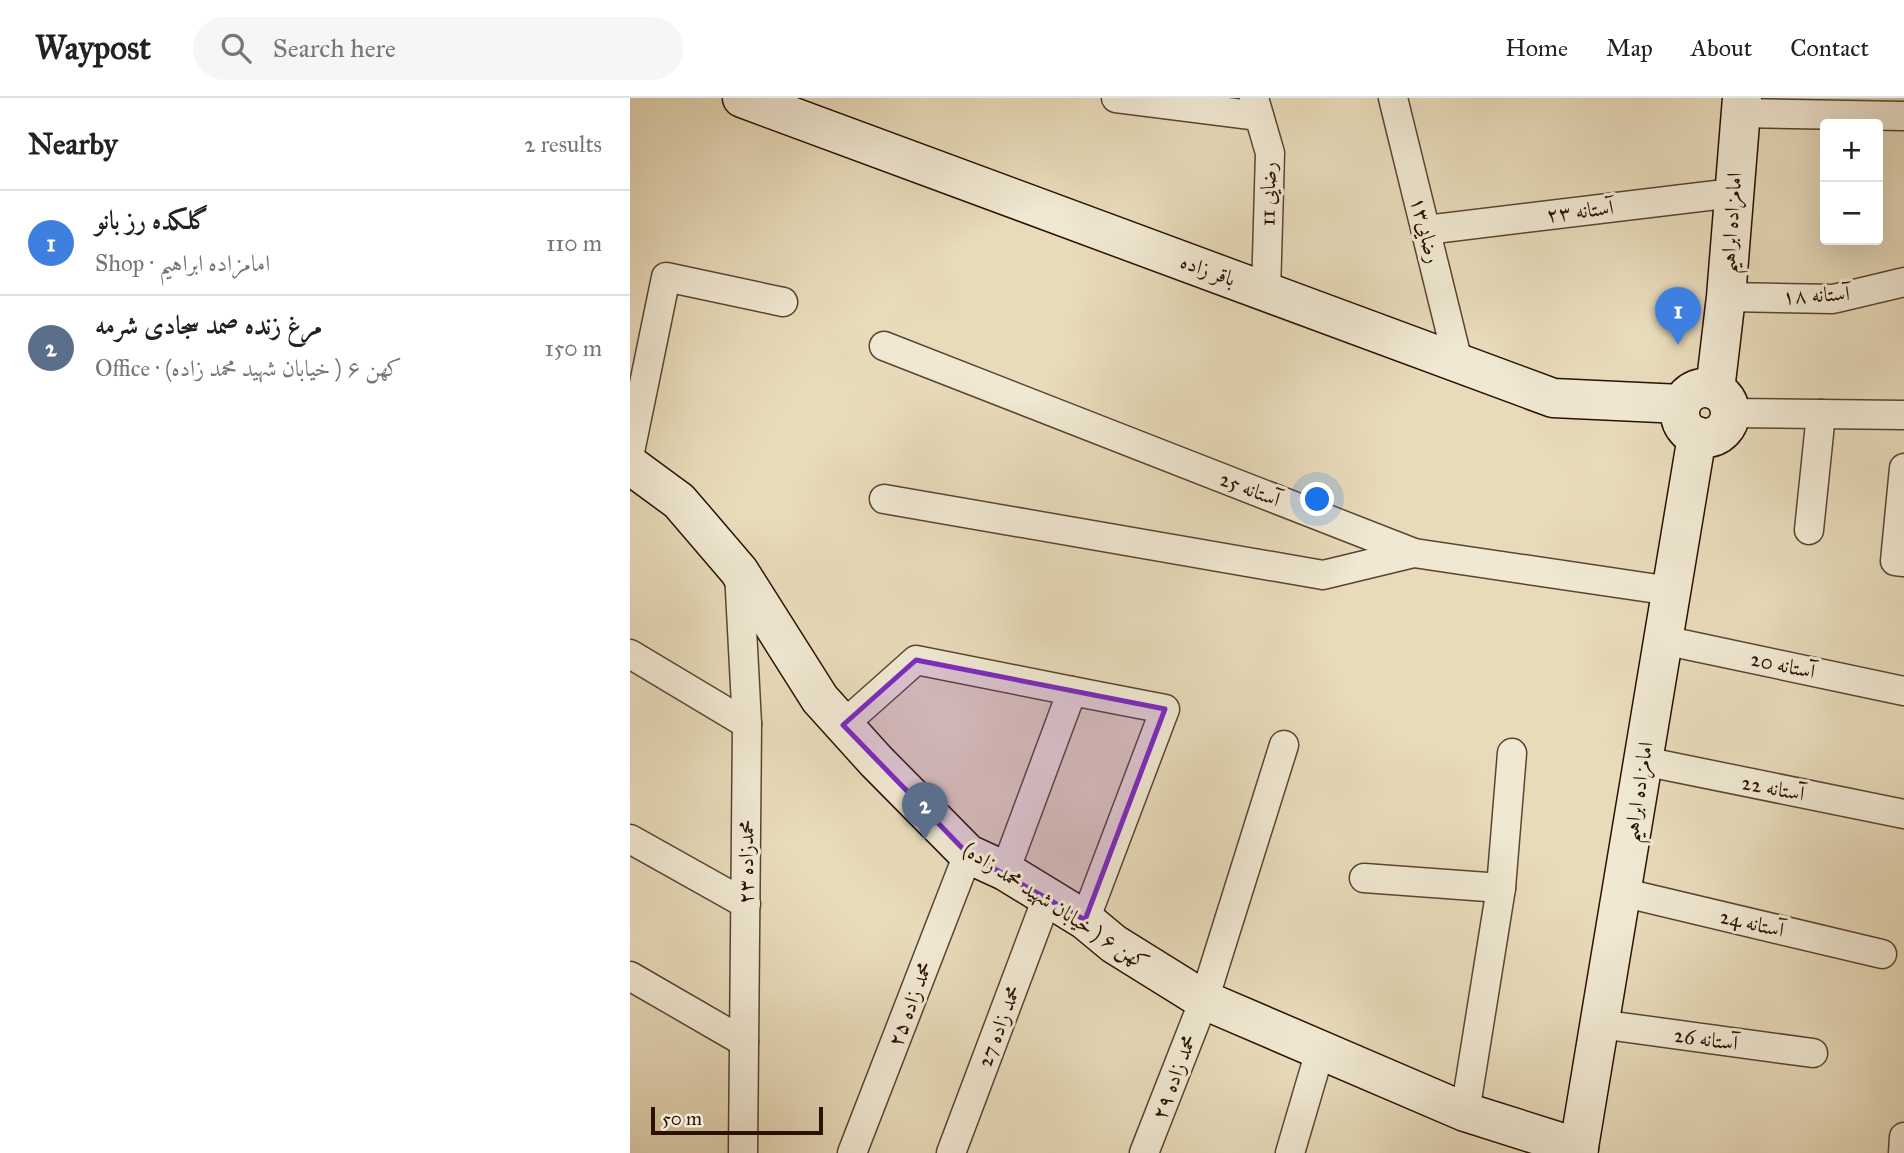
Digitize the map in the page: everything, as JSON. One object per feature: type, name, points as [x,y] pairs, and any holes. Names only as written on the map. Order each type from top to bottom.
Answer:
[{"type":"street","name":"باقر زاده","points":[[742,98],[1553,398],[1706,411]]},
{"type":"street","points":[[1116,98],[1257,107]]},
{"type":"street","name":"رضایی۱۳","points":[[1393,98],[1458,362]]},
{"type":"street","points":[[1740,106],[1904,116]]},
{"type":"street","name":"امامزاده ابراهیم","points":[[1584,1151],[1599,1024],[1671,591],[1726,297],[1740,106]]},
{"type":"street","name":"رضایی 11","points":[[1257,107],[1270,153],[1266,292]]},
{"type":"street","name":"آستانه ۲۳","points":[[1426,230],[1733,193]]},
{"type":"street","points":[[630,452],[666,277],[783,302]]},
{"type":"street","name":"آستانه ۱۸","points":[[1726,297],[1833,299],[1904,282]]},
{"type":"street","name":"آستانه 25","points":[[884,346],[1414,553],[1671,591]]},
{"type":"street","points":[[1706,411],[1904,415]]},
{"type":"street","points":[[1809,530],[1821,414]]},
{"type":"street","name":"کهن ۶ ( خیابان شهید محمد زاده)","points":[[630,466],[679,501],[739,571],[820,699],[968,854],[1006,871],[1085,920],[1114,944],[1204,1000],[1465,1112],[1584,1151]]},
{"type":"street","points":[[1904,468],[1895,561],[1904,562]]},
{"type":"street","points":[[884,499],[1323,575],[1414,553]]},
{"type":"street","name":"محمدزاده ۲۳","points":[[739,571],[747,724],[743,1153]]},
{"type":"street","name":"آستانه 20","points":[[1663,640],[1904,691]]},
{"type":"street","points":[[630,654],[747,724]]},
{"type":"street","points":[[843,725],[916,660],[1165,709],[1085,920]]},
{"type":"street","points":[[1006,871],[1072,691]]},
{"type":"street","name":"محمد زاده ۲۹","points":[[1144,1153],[1204,1000],[1284,745]]},
{"type":"street","points":[[1465,1112],[1501,888],[1512,753]]},
{"type":"street","name":"آستانه 22","points":[[1643,761],[1904,814]]},
{"type":"street","points":[[630,839],[746,904]]},
{"type":"street","name":"محمد زاده ۲۵","points":[[852,1153],[968,854]]},
{"type":"street","points":[[1364,878],[1501,888]]},
{"type":"street","name":"آستانه 24","points":[[1621,892],[1882,954]]},
{"type":"street","name":"محمد زاده 27","points":[[951,1153],[1046,898]]},
{"type":"street","points":[[630,976],[744,1042]]},
{"type":"street","name":"آستانه 26","points":[[1599,1024],[1813,1053]]},
{"type":"street","points":[[1290,1153],[1320,1051]]},
{"type":"street","points":[[1903,1153],[1904,1137]]},
{"type":"highlighted area","points":[[916,660],[1165,709],[1085,920],[968,854],[843,725]]},
{"type":"place","name":"گلکده رز بانو","points":[[1678,345]]},
{"type":"place","name":"مرغ زنده صمد سجادی شرمه","points":[[925,840]]}]
